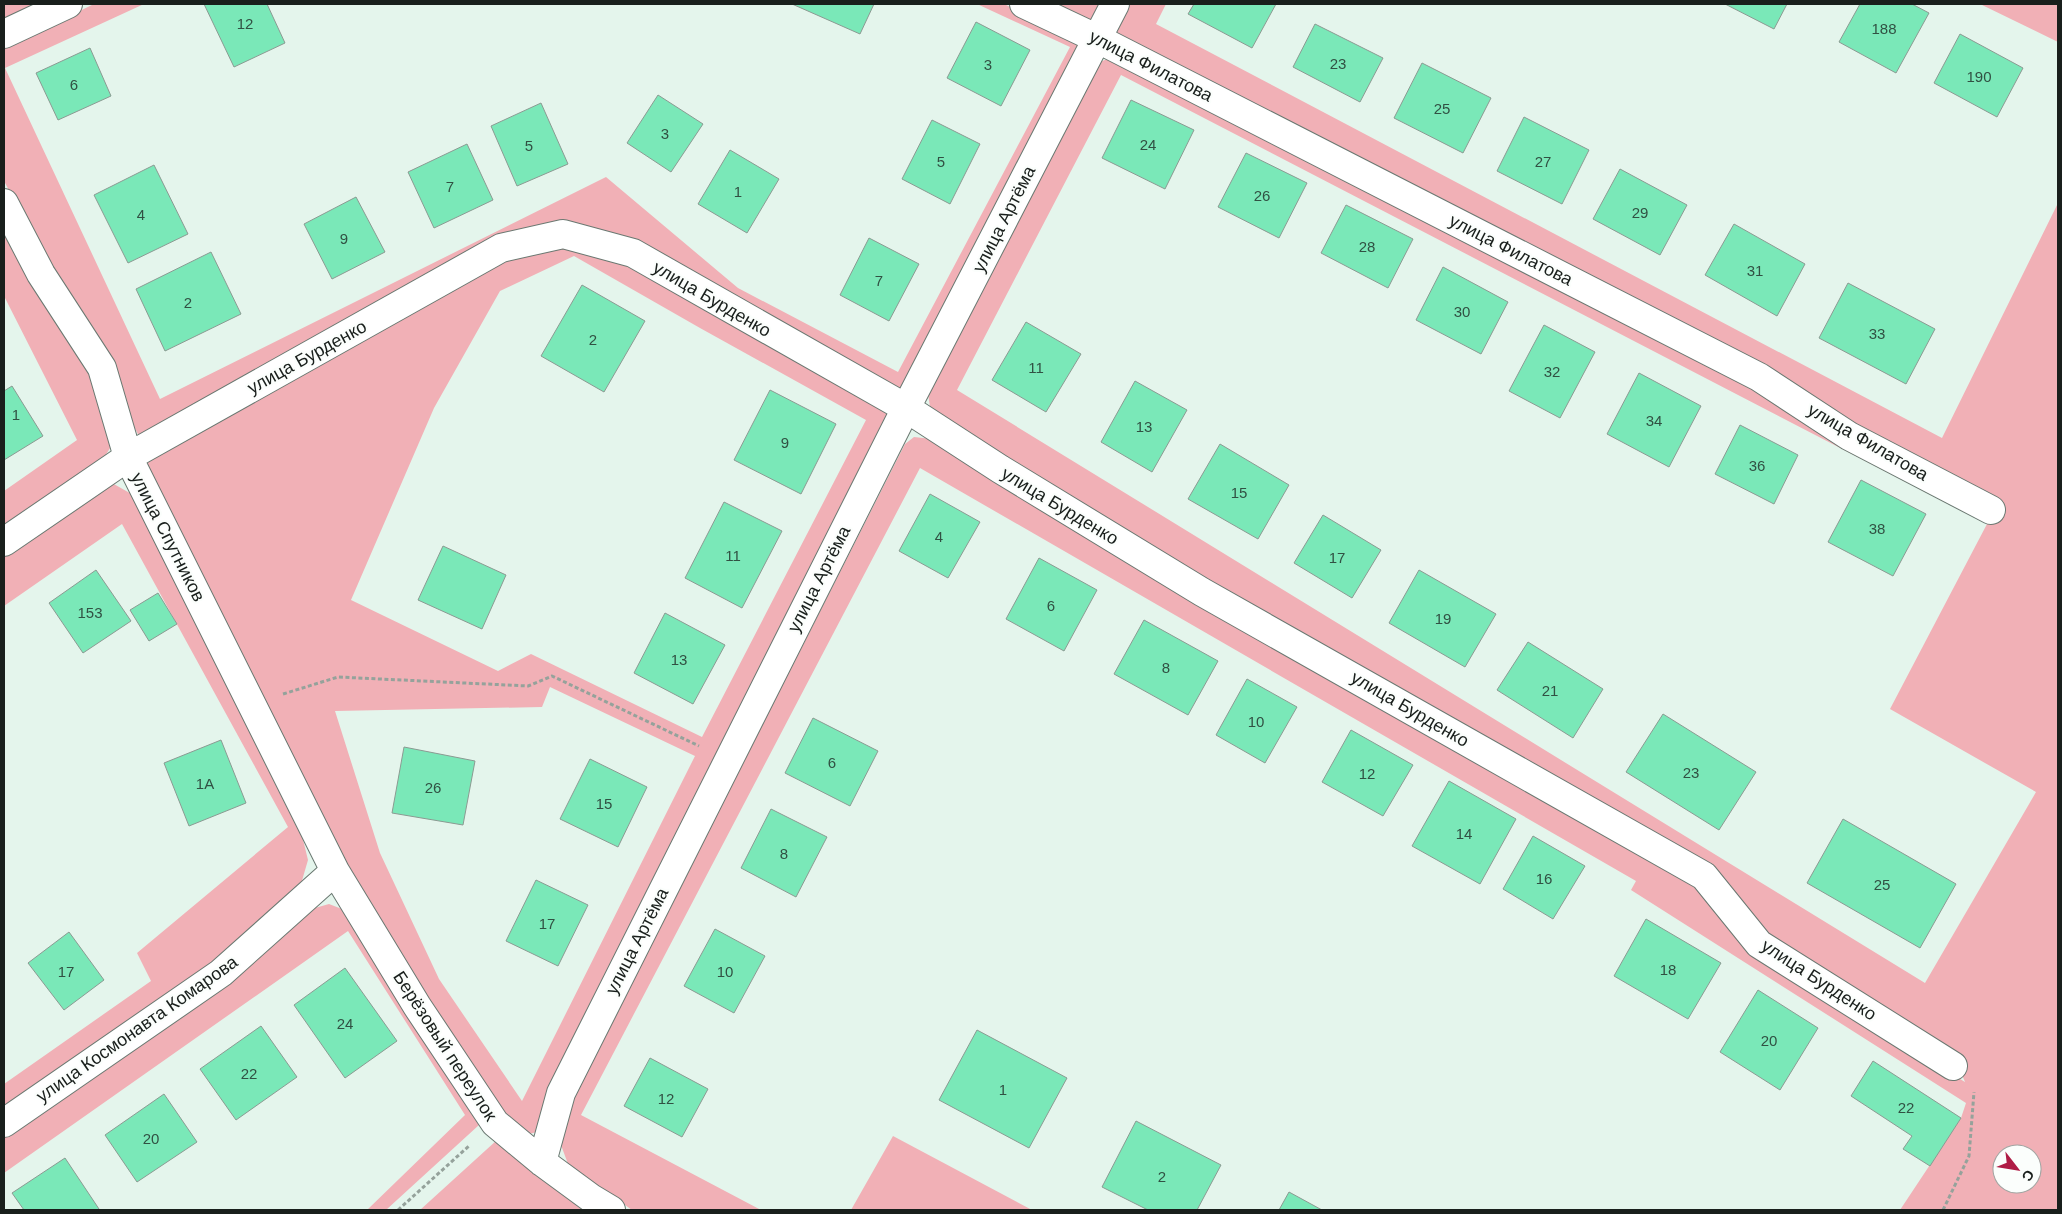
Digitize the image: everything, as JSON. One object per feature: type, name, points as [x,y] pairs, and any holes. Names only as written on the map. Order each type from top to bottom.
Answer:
[{"type":"street","points":[[4,34],[68,4]]},
{"type":"street","name":"улица Филатова","points":[[1024,4],[1098,39],[1759,377],[1849,436],[1991,510]]},
{"type":"street","name":"улица Артёма","points":[[542,1162],[561,1092],[906,408],[1115,4]]},
{"type":"street","name":"улица Спутников","points":[[4,203],[41,274],[102,368],[128,457],[335,871]]},
{"type":"street","name":"улица Бурденко","points":[[4,542],[128,457],[502,248],[563,234],[633,253],[906,408],[1000,469],[1202,592],[1704,876],[1760,944],[1954,1066]]},
{"type":"street","name":"Берёзовый переулок","points":[[335,871],[417,1006],[494,1123],[542,1162],[591,1198],[611,1210]]},
{"type":"street","name":"улица Космонавта Комарова","points":[[4,1123],[221,973],[335,871]]},
{"type":"path","points":[[252,704],[338,677],[528,686],[552,676],[728,760]]},
{"type":"path","points":[[1943,1210],[1969,1156],[1974,1082],[1954,1066]]},
{"type":"path","points":[[398,1210],[494,1123]]},
{"type":"shaded area","points":[[4,4],[43,4],[4,22]]},
{"type":"shaded area","points":[[94,4],[144,4],[5,68],[160,399],[606,177],[738,288],[898,372],[1070,47],[977,4],[1004,4],[1076,39],[1081,48],[901,394],[565,223],[140,438],[4,181],[4,48]]},
{"type":"shaded area","points":[[1045,4],[1106,4],[1098,21],[1084,23]]},
{"type":"shaded area","points":[[1125,4],[1166,4],[1156,24],[1942,438],[2058,203],[2058,1210],[1900,1210],[1961,1118],[1966,1103],[1631,890],[1636,881],[920,468],[581,1115],[761,1210],[632,1210],[568,1164],[561,1145],[573,1098],[905,444],[914,437],[932,439],[1194,602],[1697,884],[1750,953],[1965,1082],[1954,1055],[1771,938],[1713,870],[1209,581],[1006,460],[940,419],[930,407],[928,394],[1100,62],[1112,57],[1753,383],[1846,443],[1991,516],[1996,504],[1856,430],[1762,368],[1120,41],[1113,28]],"holes":[[[1121,75],[1987,524],[1890,709],[2036,792],[1925,983],[957,390]]]},
{"type":"shaded area","points":[[1980,4],[2058,4],[2058,42]]},
{"type":"shaded area","points":[[4,224],[92,374],[112,445],[100,464],[4,530],[4,491],[77,440],[4,296]]},
{"type":"shaded area","points":[[562,246],[624,264],[892,414],[537,1132],[525,1135],[504,1115],[457,1046],[345,864],[151,482],[147,459],[502,261]],"holes":[[[574,256],[866,420],[702,737],[531,654],[498,671],[351,600],[434,408],[500,291]],[[550,687],[695,756],[522,1101],[439,979],[380,853],[335,711],[542,707]]]},
{"type":"shaded area","points":[[112,483],[135,496],[298,819],[308,860],[301,884],[212,968],[4,1111],[4,1084],[151,981],[137,953],[288,827],[122,524],[4,606],[4,555]]},
{"type":"shaded area","points":[[329,904],[347,911],[479,1125],[386,1210],[367,1210],[465,1115],[348,931],[4,1173],[4,1136],[308,910]]},
{"type":"shaded area","points":[[893,1136],[1032,1210],[851,1210]]},
{"type":"shaded area","points":[[497,1140],[583,1210],[420,1210]]},
{"type":"building","points":[[204,4],[267,4],[285,43],[234,67]]},
{"type":"building","points":[[792,4],[874,4],[860,34]]},
{"type":"building","points":[[1194,4],[1276,4],[1252,48],[1188,14]]},
{"type":"building","points":[[1725,4],[1787,4],[1774,29]]},
{"type":"building","points":[[1860,4],[1912,4],[1929,13],[1896,73],[1839,42]]},
{"type":"building","points":[[976,22],[1030,50],[1001,106],[947,78]]},
{"type":"building","points":[[1315,24],[1383,58],[1360,102],[1293,67]]},
{"type":"building","points":[[1960,34],[2023,68],[1997,117],[1934,83]]},
{"type":"building","points":[[90,48],[111,96],[58,120],[36,73]]},
{"type":"building","points":[[1422,63],[1491,98],[1463,153],[1394,118]]},
{"type":"building","points":[[658,95],[703,124],[671,172],[627,143]]},
{"type":"building","points":[[1131,100],[1194,130],[1165,189],[1102,158]]},
{"type":"building","points":[[541,103],[568,164],[517,186],[491,126]]},
{"type":"building","points":[[1524,117],[1589,150],[1562,204],[1497,171]]},
{"type":"building","points":[[932,120],[980,144],[950,204],[902,179]]},
{"type":"building","points":[[467,144],[493,200],[434,228],[408,172]]},
{"type":"building","points":[[730,150],[779,179],[747,233],[698,204]]},
{"type":"building","points":[[1246,153],[1307,183],[1279,238],[1218,207]]},
{"type":"building","points":[[154,165],[188,234],[128,263],[94,195]]},
{"type":"building","points":[[1620,169],[1687,205],[1660,255],[1593,219]]},
{"type":"building","points":[[356,197],[385,252],[332,279],[304,224]]},
{"type":"building","points":[[1346,205],[1413,239],[1388,288],[1321,253]]},
{"type":"building","points":[[1734,224],[1805,264],[1777,316],[1705,275]]},
{"type":"building","points":[[869,238],[919,264],[889,321],[840,295]]},
{"type":"building","points":[[211,252],[241,314],[165,351],[136,289]]},
{"type":"building","points":[[1443,267],[1508,302],[1481,354],[1416,320]]},
{"type":"building","points":[[1848,283],[1935,329],[1906,384],[1819,338]]},
{"type":"building","points":[[582,285],[645,321],[604,392],[541,356]]},
{"type":"building","points":[[1026,322],[1081,354],[1046,412],[992,380]]},
{"type":"building","points":[[1544,325],[1595,352],[1560,418],[1509,391]]},
{"type":"building","points":[[1639,373],[1701,406],[1669,467],[1607,434]]},
{"type":"building","points":[[1135,381],[1187,410],[1152,472],[1101,442]]},
{"type":"building","points":[[12,386],[43,436],[4,460],[4,391]]},
{"type":"building","points":[[770,390],[836,424],[801,494],[734,460]]},
{"type":"building","points":[[1740,425],[1798,455],[1774,504],[1715,474]]},
{"type":"building","points":[[1220,444],[1289,485],[1258,539],[1188,499]]},
{"type":"building","points":[[1861,480],[1926,514],[1893,576],[1828,542]]},
{"type":"building","points":[[930,494],[980,522],[948,578],[899,551]]},
{"type":"building","points":[[724,502],[782,531],[742,608],[685,578]]},
{"type":"building","points":[[1323,515],[1381,550],[1352,598],[1294,563]]},
{"type":"building","points":[[443,546],[506,575],[482,629],[418,600]]},
{"type":"building","points":[[1039,558],[1097,590],[1064,651],[1006,619]]},
{"type":"building","points":[[96,570],[131,621],[83,653],[49,603]]},
{"type":"building","points":[[1419,570],[1496,614],[1465,667],[1389,623]]},
{"type":"building","points":[[158,593],[177,624],[149,641],[130,610]]},
{"type":"building","points":[[665,613],[725,645],[693,704],[634,673]]},
{"type":"building","points":[[1144,620],[1218,661],[1188,715],[1114,674]]},
{"type":"building","points":[[1528,642],[1603,689],[1573,738],[1497,690]]},
{"type":"building","points":[[1247,679],[1297,707],[1265,763],[1216,735]]},
{"type":"building","points":[[1663,714],[1756,772],[1719,830],[1626,772]]},
{"type":"building","points":[[813,718],[878,751],[850,806],[785,773]]},
{"type":"building","points":[[1351,730],[1413,765],[1383,816],[1322,782]]},
{"type":"building","points":[[221,740],[246,803],[189,826],[164,763]]},
{"type":"building","points":[[404,747],[475,761],[463,825],[392,813]]},
{"type":"building","points":[[590,759],[647,787],[618,847],[560,819]]},
{"type":"building","points":[[1449,781],[1516,819],[1480,884],[1412,846]]},
{"type":"building","points":[[771,809],[827,837],[796,897],[741,868]]},
{"type":"building","points":[[1843,819],[1956,884],[1920,948],[1807,883]]},
{"type":"building","points":[[1533,836],[1585,866],[1553,919],[1503,889]]},
{"type":"building","points":[[536,880],[588,905],[558,966],[506,941]]},
{"type":"building","points":[[1646,919],[1721,963],[1688,1019],[1614,976]]},
{"type":"building","points":[[715,929],[765,956],[734,1013],[684,986]]},
{"type":"building","points":[[69,932],[104,980],[64,1010],[28,963]]},
{"type":"building","points":[[345,968],[397,1041],[345,1078],[294,1005]]},
{"type":"building","points":[[1758,990],[1818,1028],[1780,1090],[1720,1052]]},
{"type":"building","points":[[261,1026],[297,1077],[236,1120],[200,1069]]},
{"type":"building","points":[[977,1030],[1067,1078],[1029,1148],[939,1100]]},
{"type":"building","points":[[650,1058],[708,1089],[682,1137],[624,1106]]},
{"type":"building","points":[[1873,1061],[1961,1118],[1930,1166],[1903,1149],[1912,1136],[1851,1096]]},
{"type":"building","points":[[164,1094],[197,1142],[137,1182],[105,1135]]},
{"type":"building","points":[[1136,1121],[1221,1165],[1197,1210],[1148,1210],[1102,1187]]},
{"type":"building","points":[[65,1158],[99,1209],[24,1210],[12,1193]]},
{"type":"building","points":[[1289,1192],[1322,1210],[1279,1210]]}]
